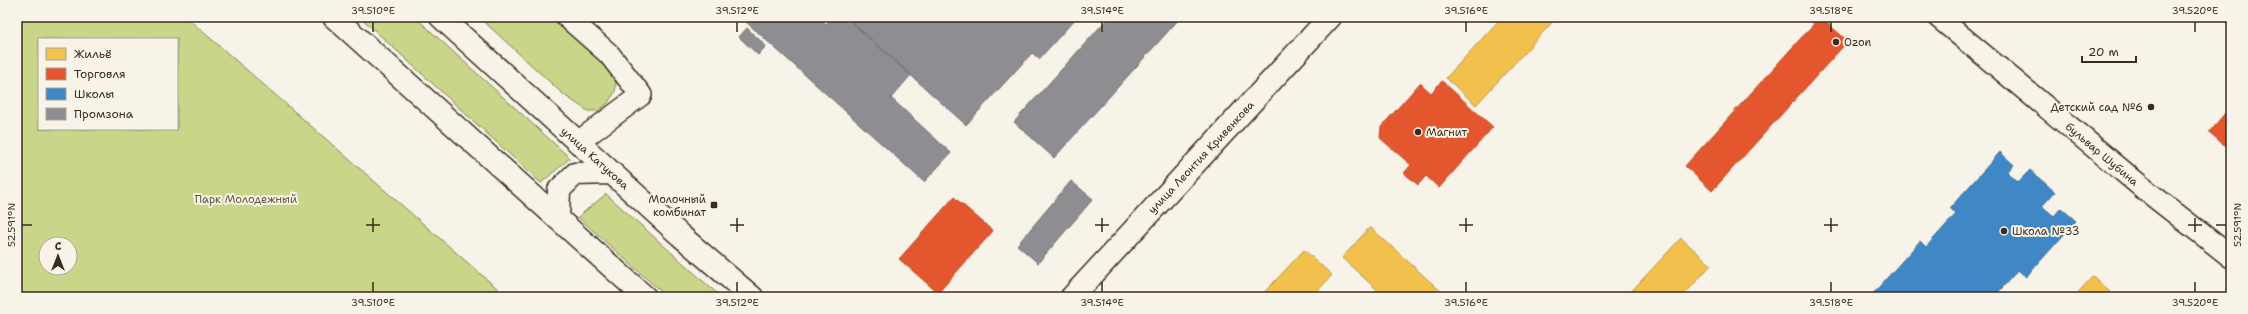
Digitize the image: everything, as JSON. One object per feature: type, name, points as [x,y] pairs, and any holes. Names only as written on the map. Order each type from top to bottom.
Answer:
[{"type":"main road","points":[[334,17],[645,297]]},
{"type":"main road","name":"улица Катукова","points":[[441,17],[611,173],[752,297]]},
{"type":"main road","name":"улица Леонтия Кривенкова","points":[[1072,297],[1330,17]]},
{"type":"main road","points":[[558,218],[559,190],[575,174],[611,173]]},
{"type":"street","points":[[567,17],[609,54],[641,95],[578,142]]},
{"type":"street","name":"бульвар Шубина","points":[[1938,17],[2143,188],[2231,257]]},
{"type":"green space","name":"Парк Молодежный","points":[[17,17],[186,17],[507,297],[17,297]]},
{"type":"green space","points":[[360,17],[415,17],[570,158],[541,183]]},
{"type":"green space","points":[[479,17],[551,17],[611,71],[616,83],[615,92],[607,104],[598,111],[588,111],[564,95]]},
{"type":"green space","points":[[606,194],[721,297],[667,297],[578,217]]},
{"type":"building: Жильё","points":[[1502,17],[1557,17],[1476,105],[1446,78]]},
{"type":"building: Жильё","points":[[1806,17],[1820,17],[1814,24]]},
{"type":"building: Жильё","points":[[1370,227],[1447,297],[1385,297],[1342,258]]},
{"type":"building: Жильё","points":[[1681,238],[1711,265],[1682,297],[1626,297]]},
{"type":"building: Жильё","points":[[1304,250],[1332,275],[1312,297],[1260,297]]},
{"type":"building: Жильё","points":[[2093,276],[2115,297],[2074,297]]},
{"type":"building: Торговля","points":[[1820,17],[1848,41],[1712,191],[1685,166]]},
{"type":"building: Торговля","points":[[1442,81],[1493,127],[1439,188],[1426,176],[1418,185],[1404,173],[1411,165],[1380,138],[1381,127],[1420,83],[1431,93]]},
{"type":"building: Торговля","points":[[2226,112],[2231,117],[2231,151],[2209,132]]},
{"type":"building: Торговля","points":[[954,197],[993,231],[938,293],[899,259]]},
{"type":"building: Школы","name":"Школа №33","points":[[2000,152],[2014,165],[2007,172],[2018,182],[2030,170],[2055,192],[2042,206],[2054,216],[2061,208],[2076,221],[2026,277],[2018,270],[1994,297],[1870,297],[1920,241],[1926,247],[1956,214],[1950,208]]},
{"type":"building: Промзона","points":[[749,17],[819,17],[826,24],[832,17],[846,17],[911,75],[891,98],[951,153],[924,182],[745,21]]},
{"type":"building: Промзона","points":[[846,17],[1077,17],[1039,59],[1032,53],[966,125]]},
{"type":"building: Промзона","points":[[1109,17],[1181,17],[1054,158],[1014,122]]},
{"type":"building: Промзона","points":[[747,28],[766,46],[758,55],[739,37]]},
{"type":"building: Промзона","points":[[1071,181],[1093,199],[1038,263],[1017,245]]},
{"type":"place","name":"Ozon","points":[[1836,42]]},
{"type":"place","name":"Детский сад №6","points":[[2151,107]]},
{"type":"place","name":"Магнит","points":[[1418,132]]},
{"type":"place","name":"Молочный комбинат","points":[[714,205]]},
{"type":"place","name":"Школа №33","points":[[2004,231]]}]
